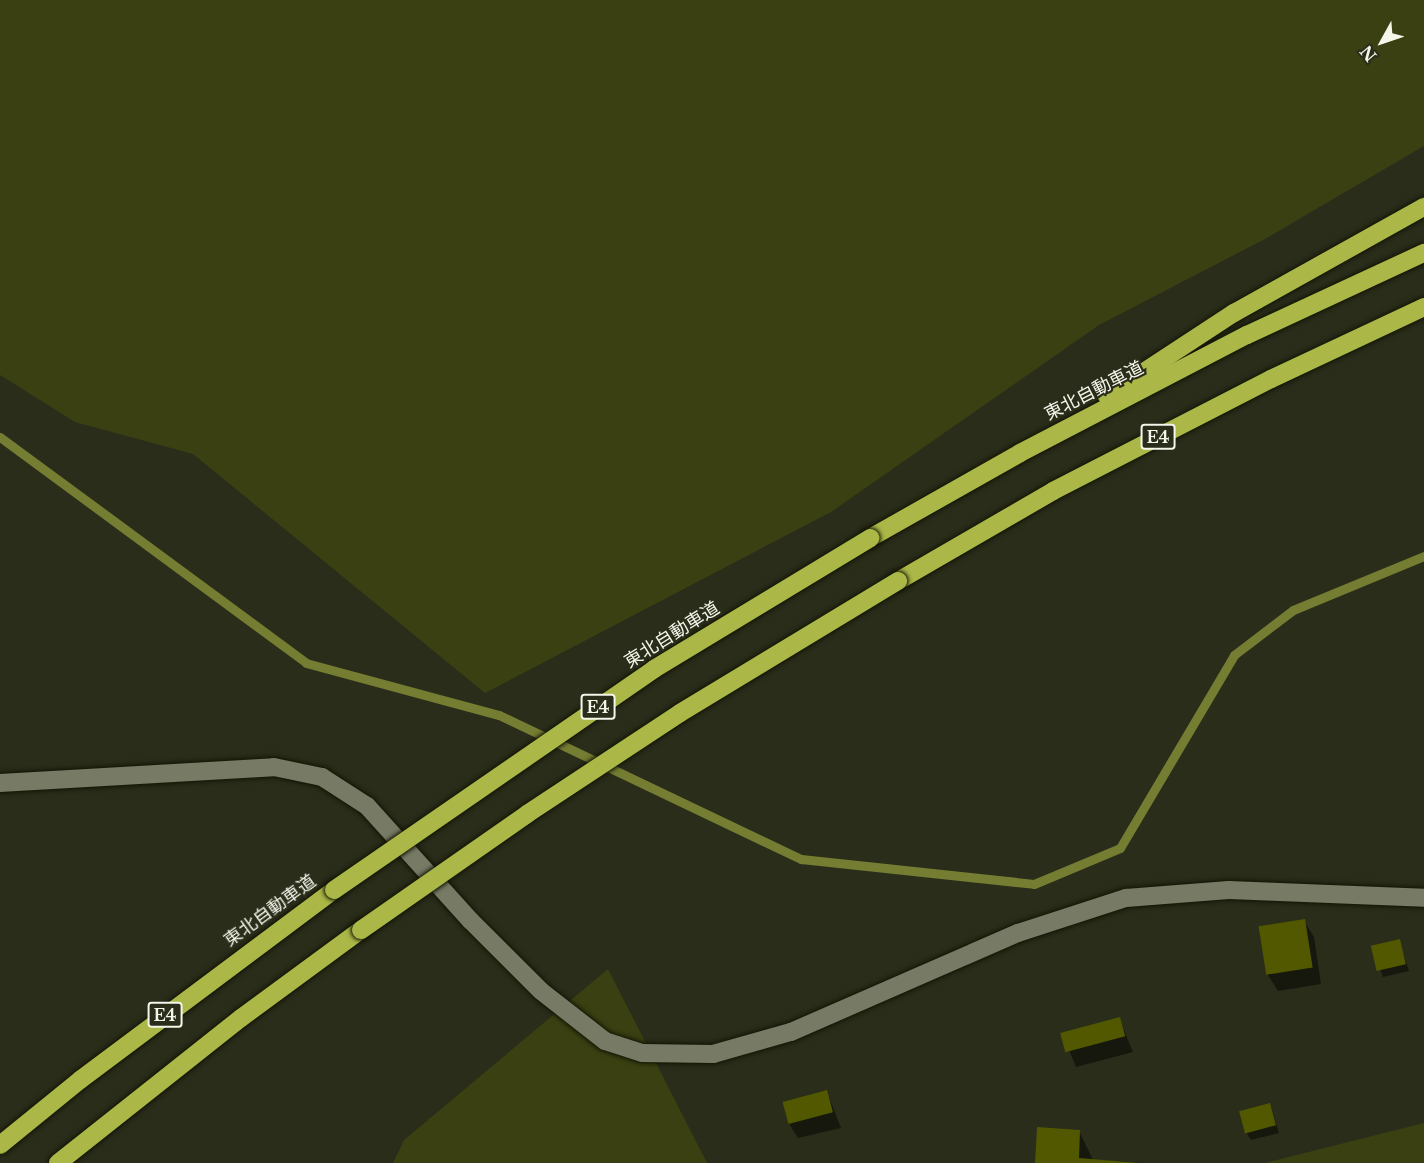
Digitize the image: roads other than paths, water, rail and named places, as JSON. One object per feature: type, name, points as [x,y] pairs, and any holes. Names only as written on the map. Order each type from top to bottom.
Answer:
[{"type":"highway","points":[[1020,453],[1234,313],[1424,207]]},
{"type":"highway","name":"東北自動車道","points":[[0,1146],[80,1080],[334,890],[644,675],[870,538],[1020,453],[1247,335],[1424,253]]},
{"type":"highway","name":"E4","points":[[58,1163],[232,1025],[361,930],[680,713],[898,581],[1084,475],[1271,379],[1424,307]]},
{"type":"street","points":[[0,783],[274,767],[322,777],[367,806],[470,920],[558,1007],[605,1041],[642,1053],[713,1054],[791,1032],[1018,933],[1126,898],[1229,890],[1424,898]]},
{"type":"waterway","points":[[0,437],[306,663],[499,715],[801,859],[1034,884],[1120,848],[1234,655],[1293,610],[1424,556]]}]
